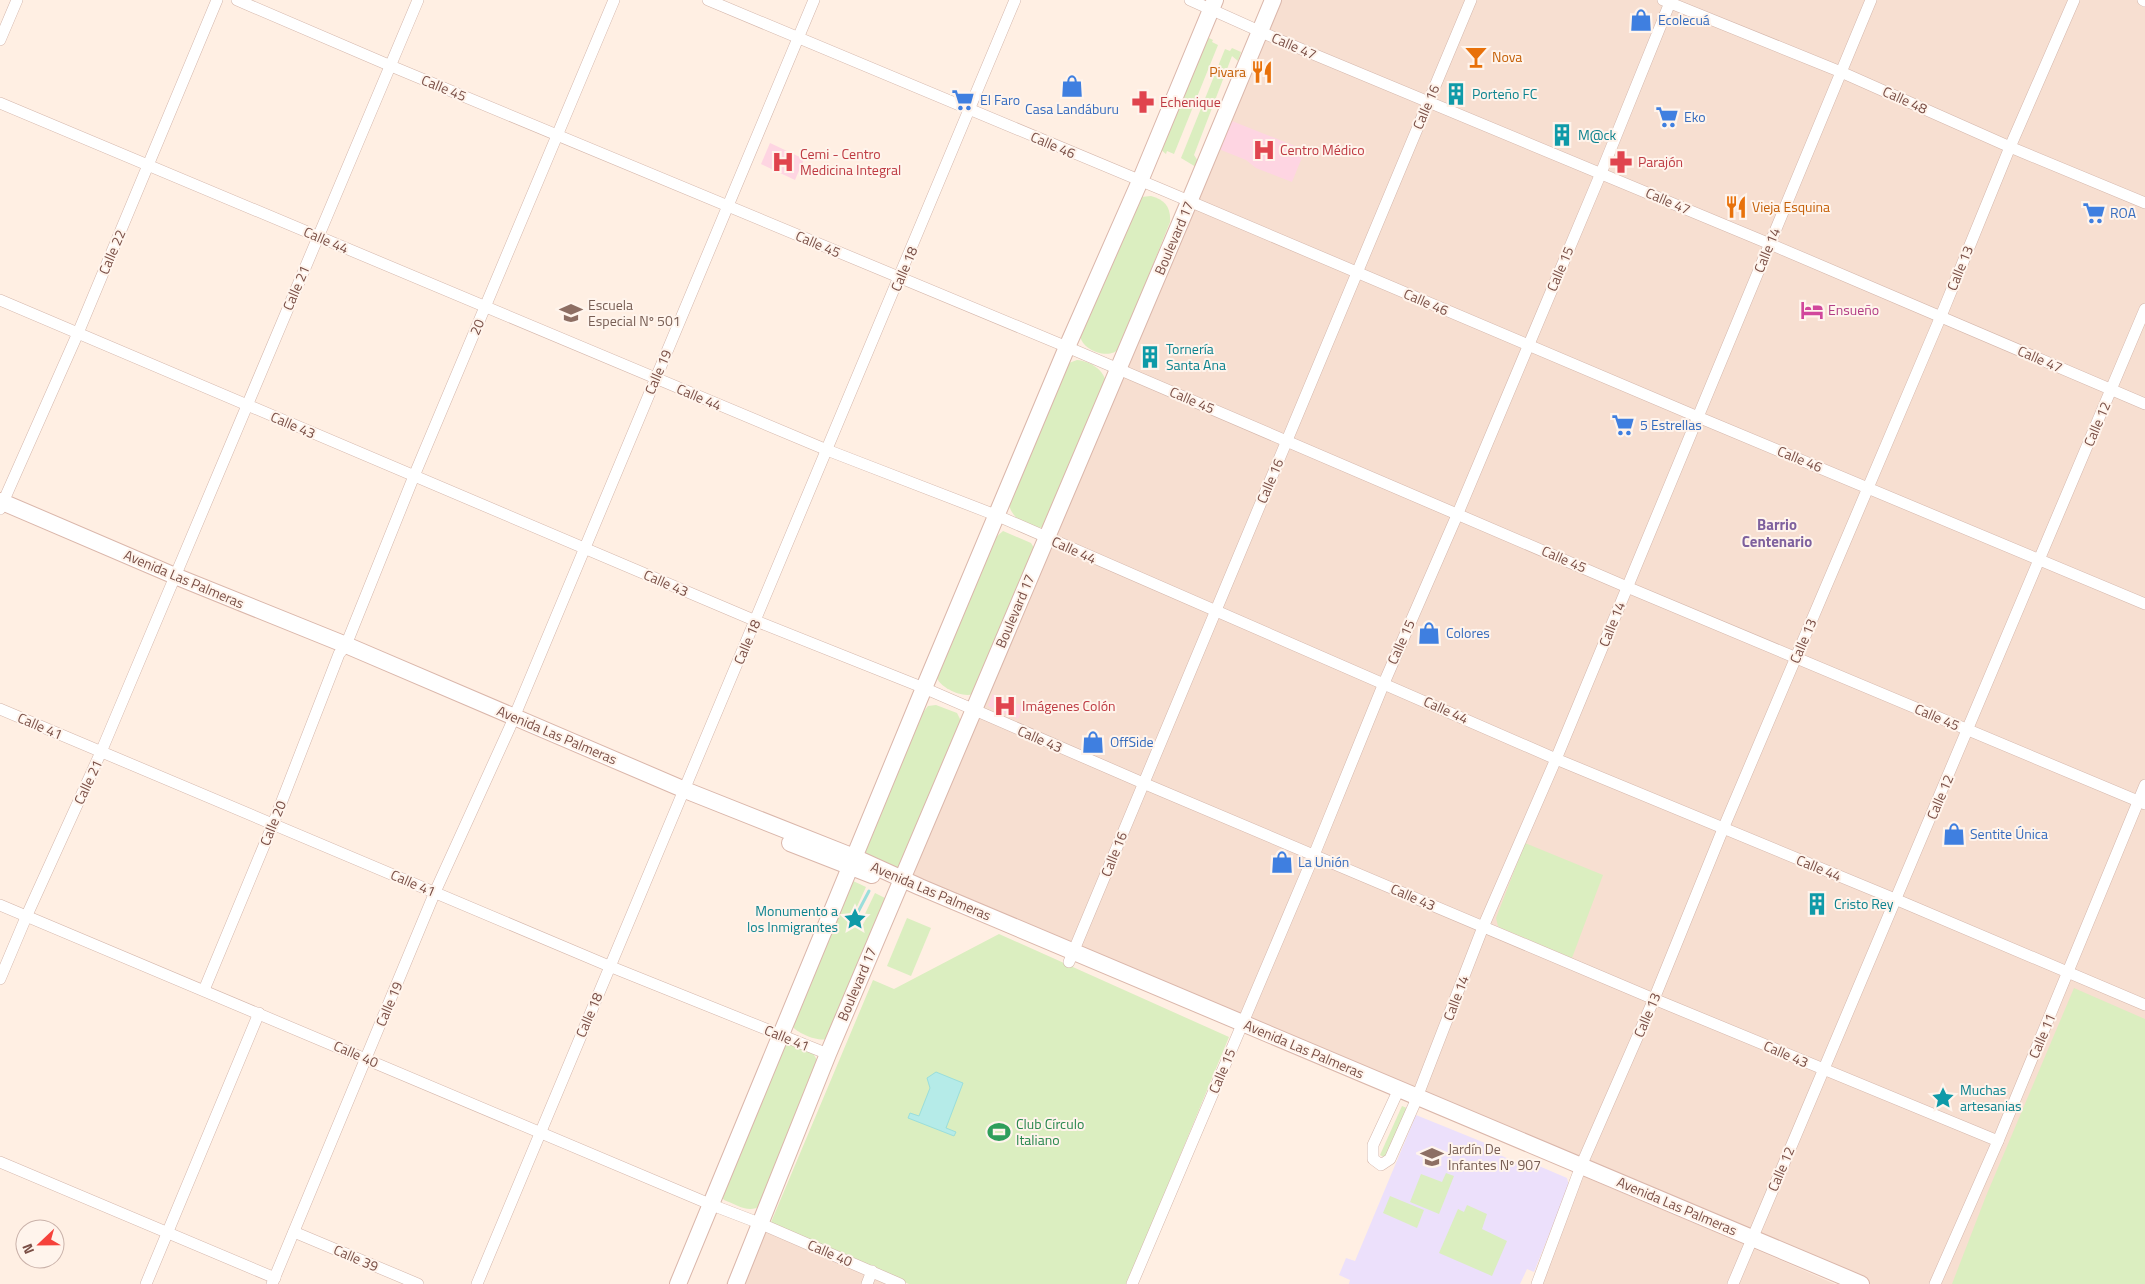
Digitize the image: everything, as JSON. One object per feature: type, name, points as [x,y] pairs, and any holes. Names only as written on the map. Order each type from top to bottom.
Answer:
[{"type":"main road","name":"Boulevard 17","points":[[736,1284],[754,1242],[759,1222],[828,1054],[1273,0]]},
{"type":"main road","points":[[678,1284],[924,688],[998,516],[1067,347],[1140,182],[1213,4]]},
{"type":"main road","name":"Avenida Las Palmeras","points":[[1,506],[683,794],[852,862],[876,877],[900,883],[1750,1242],[1860,1284]]},
{"type":"main road","name":"Avenida Las Palmeras","points":[[1750,1242],[1835,1284]]},
{"type":"street","points":[[0,40],[17,0]]},
{"type":"street","name":"Calle 22","points":[[1,506],[78,333],[217,0]]},
{"type":"street","name":"Calle 45","points":[[237,0],[1067,347],[1627,587],[2142,803]]},
{"type":"street","name":"Calle 21","points":[[0,979],[26,915],[101,752],[418,0]]},
{"type":"street","name":"20","points":[[343,650],[614,0]]},
{"type":"street","name":"Calle 46","points":[[708,0],[2145,604]]},
{"type":"street","name":"Calle 19","points":[[273,1281],[435,892],[512,722],[814,0]]},
{"type":"street","name":"Calle 18","points":[[477,1284],[1015,0]]},
{"type":"street","name":"Calle 47","points":[[1190,0],[1213,4],[1260,32],[1770,244],[2145,404]]},
{"type":"street","name":"Calle 16","points":[[1071,956],[1471,0]]},
{"type":"street","name":"Calle 14","points":[[1397,1093],[1373,1145],[1373,1159],[1381,1164],[1390,1159],[1416,1101],[1484,927],[1556,759],[1871,0]]},
{"type":"street","name":"Calle 13","points":[[1538,1284],[1580,1170],[1654,999],[1723,828],[1869,487],[2010,147],[2074,0]]},
{"type":"street","name":"Calle 48","points":[[1668,1],[1841,72],[2010,147],[2145,203]]},
{"type":"street","name":"Calle 15","points":[[1132,1284],[1314,855],[1384,683],[1458,513],[1600,173],[1668,1]]},
{"type":"street","name":"Calle 44","points":[[0,103],[827,450],[998,516],[1556,759],[2145,1005]]},
{"type":"street","name":"Calle 43","points":[[0,300],[756,621],[924,688],[1143,783],[1654,999],[1998,1141]]},
{"type":"street","name":"Calle 12","points":[[1733,1284],[2145,309]]},
{"type":"street","name":"Calle 20","points":[[204,990],[343,650]]},
{"type":"street","name":"Calle 41","points":[[0,709],[609,966],[828,1054]]},
{"type":"street","name":"Calle 11","points":[[1935,1284],[2142,803],[2145,786]]},
{"type":"street","name":"Calle 40","points":[[0,904],[712,1205],[759,1222],[900,1284]]},
{"type":"street","points":[[146,1284],[259,1013]]},
{"type":"street","points":[[0,1162],[168,1233],[273,1281]]},
{"type":"street","name":"Calle 39","points":[[294,1232],[418,1284]]},
{"type":"street","points":[[867,1284],[872,1271]]},
{"type":"shaded area","points":[[1273,0],[2145,0],[2145,1284],[1861,1284],[901,879]]},
{"type":"shaded area","name":"Centro Médico","points":[[1227,119],[1305,150],[1292,182],[1256,168],[1246,160],[1216,148]]},
{"type":"shaded area","name":"Cemi - Centro Medicina Integral","points":[[770,143],[804,159],[795,180],[761,164]]},
{"type":"shaded area","name":"Imágenes Colón","points":[[993,694],[1023,706],[1018,719],[988,706]]},
{"type":"shaded area","points":[[1416,1115],[1490,1145],[1491,1151],[1518,1163],[1525,1160],[1567,1178],[1569,1185],[1534,1272],[1527,1269],[1520,1284],[1349,1284],[1350,1280],[1339,1275],[1346,1258],[1355,1261]]},
{"type":"shaded area","points":[[1578,1174],[1748,1246],[1835,1284],[1538,1284]]},
{"type":"shaded area","points":[[753,1220],[898,1284],[726,1284]]},
{"type":"green space","points":[[1207,37],[1218,45],[1174,154],[1167,151],[1166,154],[1160,149]]},
{"type":"green space","points":[[1232,48],[1241,52],[1238,61],[1232,56],[1194,155],[1198,161],[1196,167],[1181,158],[1225,49],[1230,51]]},
{"type":"green space","points":[[1151,196],[1166,205],[1170,222],[1120,348],[1109,354],[1096,352],[1085,345],[1080,335],[1141,197]]},
{"type":"green space","points":[[1077,360],[1087,362],[1096,367],[1103,374],[1106,384],[1045,527],[1034,527],[1018,519],[1009,505],[1069,363]]},
{"type":"green space","points":[[1003,531],[1031,543],[1034,548],[973,694],[963,695],[947,689],[937,678],[995,538]]},
{"type":"green space","points":[[936,705],[957,713],[962,723],[902,866],[898,868],[865,856],[866,848],[922,714],[928,706]]},
{"type":"green space","points":[[1525,843],[1603,875],[1572,958],[1498,926],[1496,918]]},
{"type":"green space","points":[[851,880],[866,887],[855,911],[852,910],[847,921],[861,928],[866,919],[863,918],[875,893],[887,899],[827,1039],[813,1038],[792,1026]]},
{"type":"green space","points":[[907,918],[931,928],[911,976],[887,966]]},
{"type":"green space","name":"Club Círculo Italiano","points":[[999,934],[1229,1037],[1127,1284],[909,1284],[769,1227],[873,980],[894,989]]},
{"type":"green space","points":[[2074,988],[2145,1019],[2145,1284],[1952,1284],[1986,1196]]},
{"type":"green space","points":[[786,1045],[813,1053],[818,1062],[760,1205],[752,1209],[743,1208],[724,1200],[722,1197],[783,1047]]},
{"type":"green space","points":[[1402,1106],[1409,1109],[1387,1159],[1380,1155]]},
{"type":"green space","points":[[1446,1173],[1454,1176],[1439,1214],[1410,1202],[1421,1174],[1442,1182]]},
{"type":"green space","points":[[1390,1196],[1424,1210],[1417,1228],[1383,1213]]},
{"type":"green space","points":[[1467,1205],[1487,1214],[1482,1229],[1507,1241],[1492,1276],[1439,1253],[1458,1209],[1464,1212]]},
{"type":"water","points":[[936,1072],[963,1083],[946,1128],[956,1132],[954,1136],[908,1118],[910,1113],[919,1116],[930,1088],[927,1078]]},
{"type":"waterway","points":[[858,912],[869,891]]},
{"type":"place","name":"Ecolecuá","points":[[1641,20]]},
{"type":"place","name":"Nova","points":[[1476,57]]},
{"type":"place","name":"Pivara","points":[[1262,72]]},
{"type":"place","name":"Casa Landáburu","points":[[1072,86]]},
{"type":"place","name":"Porteño FC","points":[[1456,94]]},
{"type":"place","name":"El Faro","points":[[963,100]]},
{"type":"place","name":"Echenique","points":[[1143,102]]},
{"type":"place","name":"Eko","points":[[1667,117]]},
{"type":"place","name":"M@ck","points":[[1562,135]]},
{"type":"place","name":"Centro Médico","points":[[1264,150]]},
{"type":"place","name":"Cemi - Centro Medicina Integral","points":[[783,162]]},
{"type":"place","name":"Parajón","points":[[1621,162]]},
{"type":"place","name":"Vieja Esquina","points":[[1736,207]]},
{"type":"place","name":"ROA","points":[[2094,213]]},
{"type":"place","name":"Ensueño","points":[[1812,310]]},
{"type":"place","name":"Escuela Especial Nº 501","points":[[571,313]]},
{"type":"place","name":"Tornería Santa Ana","points":[[1150,357]]},
{"type":"place","name":"5 Estrellas","points":[[1623,425]]},
{"type":"place","name":"Colores","points":[[1429,633]]},
{"type":"place","name":"Imágenes Colón","points":[[1005,706]]},
{"type":"place","name":"OffSide","points":[[1093,742]]},
{"type":"place","name":"Sentite Única","points":[[1954,834]]},
{"type":"place","name":"La Unión","points":[[1282,862]]},
{"type":"place","name":"Cristo Rey","points":[[1817,904]]},
{"type":"place","name":"Monumento a los Inmigrantes","points":[[855,919]]},
{"type":"place","name":"Muchas artesanias","points":[[1943,1098]]},
{"type":"place","name":"Club Círculo Italiano","points":[[999,1132]]},
{"type":"place","name":"Jardín De Infantes Nº 907","points":[[1432,1157]]},
{"type":"district","name":"Barrio Centenario","points":[[1777,534]]}]
